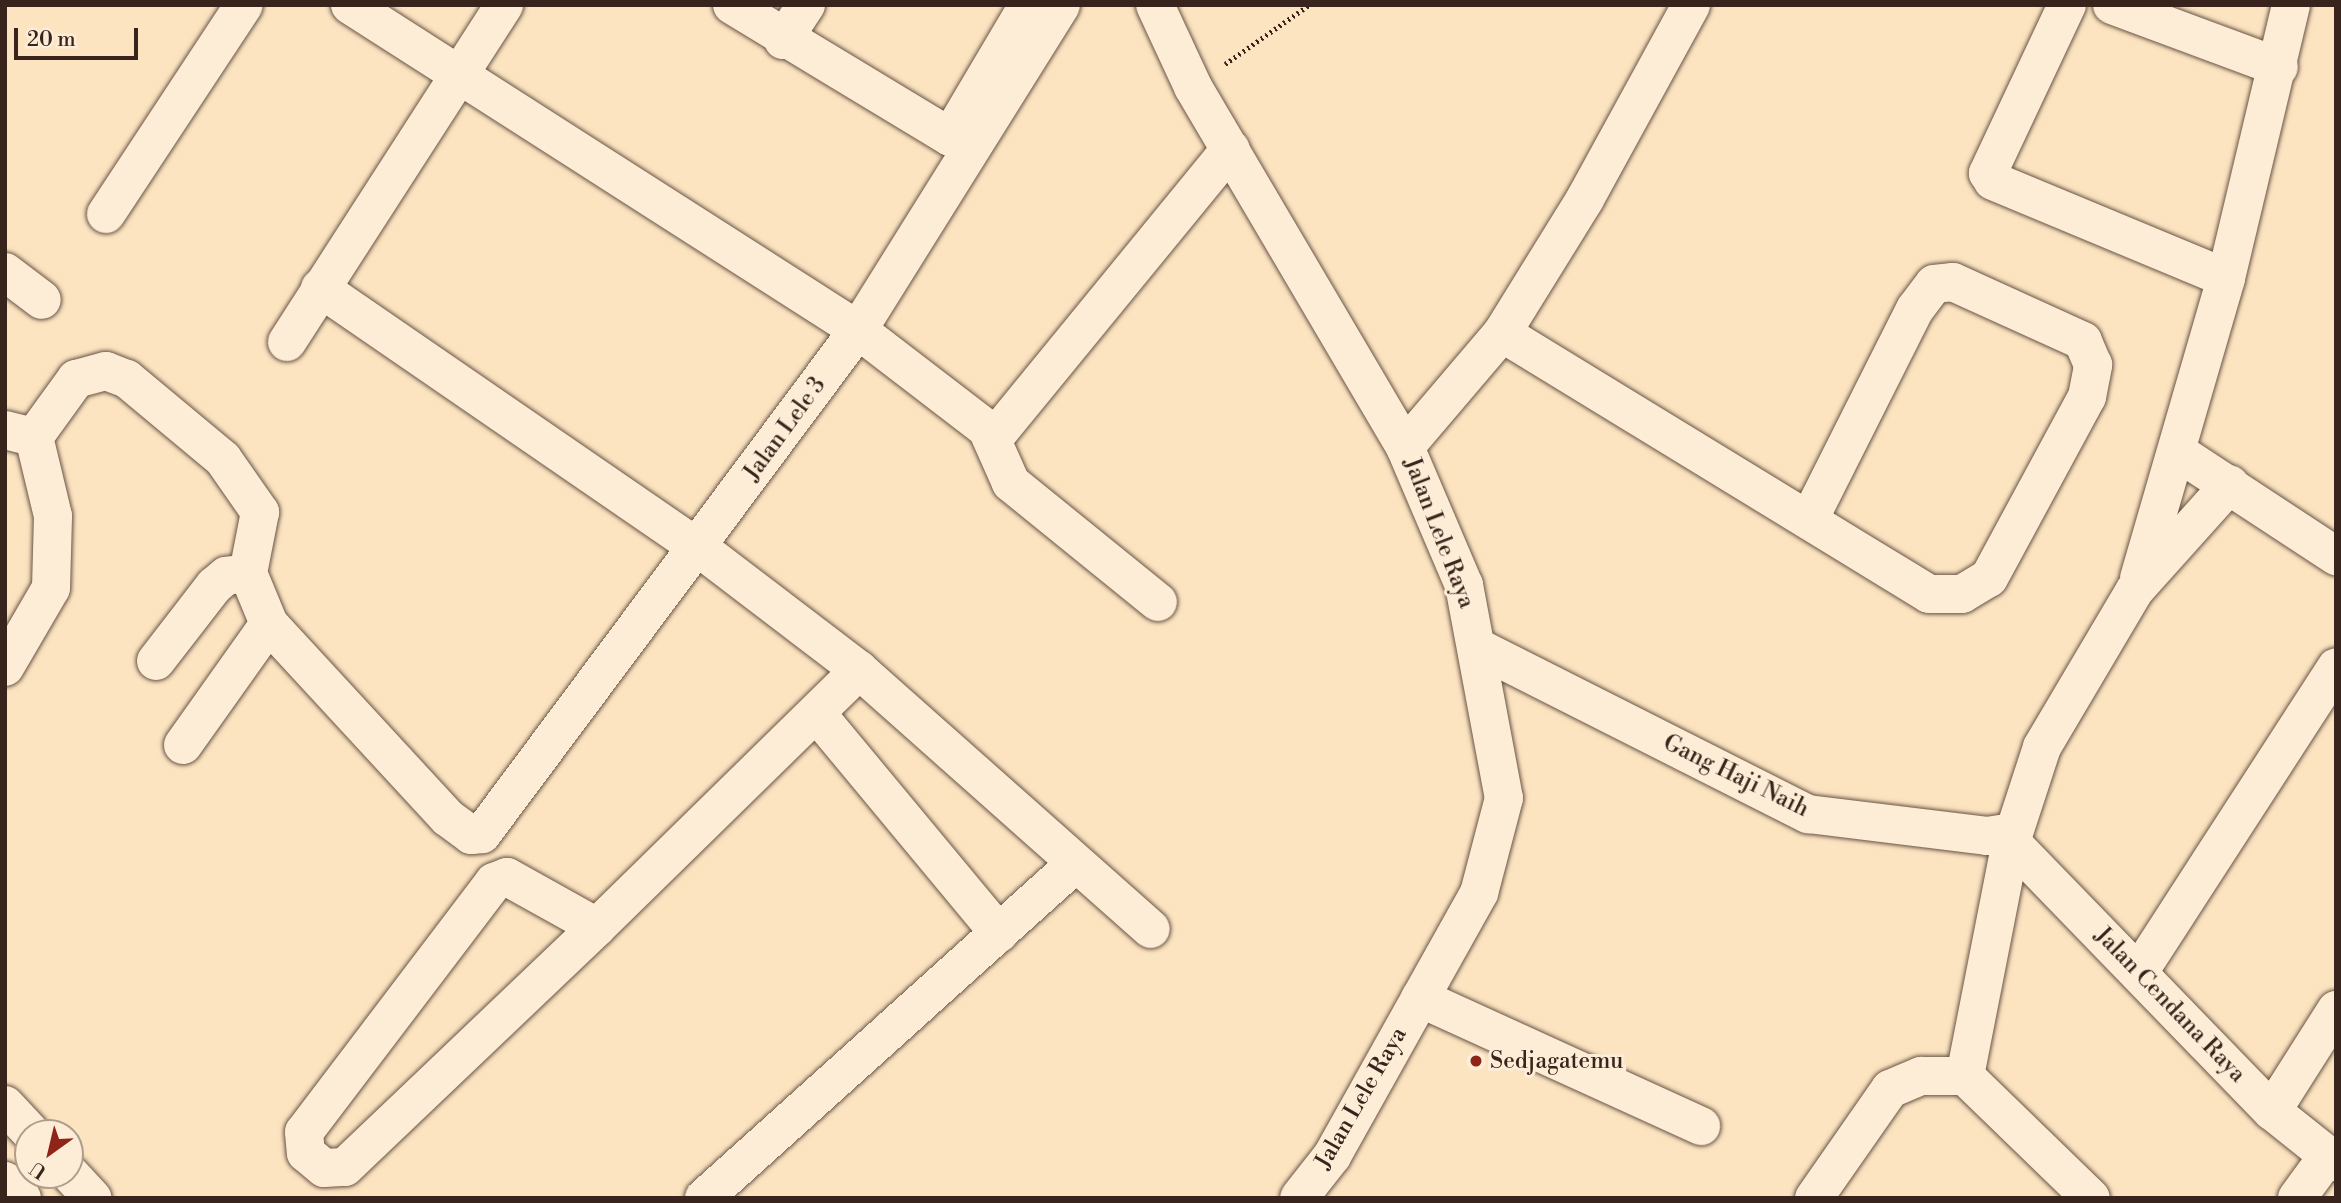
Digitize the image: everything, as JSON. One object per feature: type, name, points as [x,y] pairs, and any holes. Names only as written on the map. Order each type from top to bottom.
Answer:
[{"type":"street","points":[[106,214],[244,5]]},
{"type":"street","points":[[350,5],[858,330],[993,439],[1011,483],[1158,602]]},
{"type":"street","points":[[287,342],[457,74],[504,5]]},
{"type":"street","points":[[733,5],[783,40],[950,137],[1028,5]]},
{"type":"street","points":[[783,40],[806,5]]},
{"type":"street","name":"Jalan Lele 3","points":[[270,624],[447,818],[471,835],[482,834],[699,548],[858,330],[1061,5]]},
{"type":"street","name":"Jalan Lele Raya","points":[[1155,5],[1193,86],[1405,447],[1464,585],[1479,648],[1504,799],[1479,893],[1332,1156],[1299,1198]]},
{"type":"street","points":[[1405,447],[1502,333],[1585,199],[1691,5]]},
{"type":"street","points":[[2067,5],[1988,173],[1993,181],[2226,278]]},
{"type":"street","points":[[2112,5],[2279,66]]},
{"type":"street","points":[[2135,590],[2179,453],[2226,278],[2279,66],[2291,5]]},
{"type":"street","points":[[993,439],[1230,149]]},
{"type":"street","points":[[5,272],[42,300]]},
{"type":"street","points":[[1502,333],[1810,518],[1929,594],[1962,594],[1989,578],[2087,397],[2092,365],[2083,341],[1953,282],[1934,284],[1915,309],[1810,518]]},
{"type":"street","points":[[320,288],[699,548],[859,670],[1151,929]]},
{"type":"street","points":[[5,667],[51,588],[53,516],[20,434],[76,379],[91,371],[127,379],[223,459],[253,500],[258,527],[248,573],[270,624],[183,745]]},
{"type":"street","points":[[2179,453],[2336,555]]},
{"type":"street","points":[[1965,1076],[2012,837],[2042,747],[2135,590],[2230,484]]},
{"type":"street","points":[[156,661],[214,586],[226,576],[248,573]]},
{"type":"street","name":"Gang Haji Naih","points":[[1479,648],[1808,814],[2012,837]]},
{"type":"street","points":[[2139,972],[2336,667]]},
{"type":"street","points":[[597,927],[507,877],[494,883],[304,1132],[306,1153],[324,1168],[345,1167],[597,927],[859,670]]},
{"type":"street","points":[[817,714],[999,933]]},
{"type":"street","name":"Jalan Cendana Raya","points":[[2012,837],[2272,1111],[2331,1159]]},
{"type":"street","points":[[704,1198],[1075,864]]},
{"type":"street","points":[[1420,998],[1701,1126]]},
{"type":"street","points":[[2272,1111],[2336,1010]]},
{"type":"street","points":[[1814,1198],[1890,1089],[1921,1076],[1965,1076],[2071,1191]]},
{"type":"street","points":[[5,1105],[18,1119]]},
{"type":"street","points":[[2297,1198],[2331,1159]]},
{"type":"street","points":[[5,1181],[22,1198]]},
{"type":"path","points":[[1193,86],[1309,5]]},
{"type":"place","name":"Sedjagatemu","points":[[1476,1061]]}]
